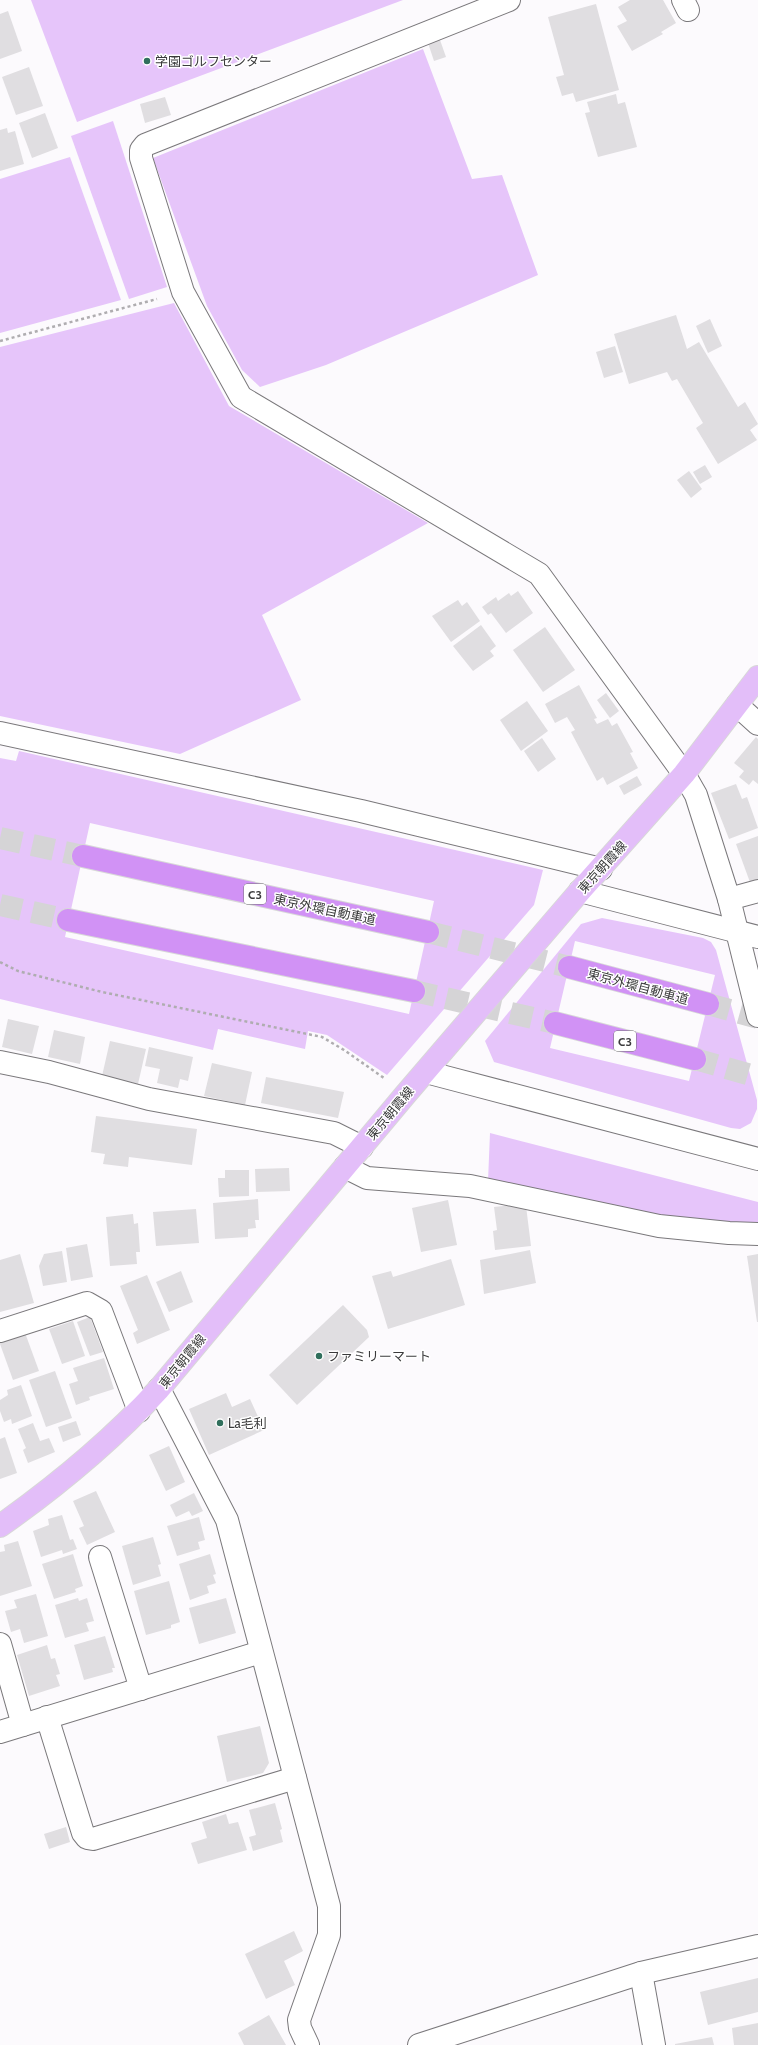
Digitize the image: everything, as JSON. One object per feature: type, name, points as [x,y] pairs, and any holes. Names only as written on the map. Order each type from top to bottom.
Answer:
[{"type":"highway","name":"東京外環自動車道","points":[[83,856],[428,932]]},
{"type":"highway","points":[[68,920],[414,990]]},
{"type":"highway","name":"東京外環自動車道","points":[[569,968],[708,1004]]},
{"type":"highway","name":"C3","points":[[556,1023],[695,1059]]},
{"type":"main road","name":"東京朝霞線","points":[[0,1526],[43,1495],[82,1464],[118,1433],[160,1389],[345,1167],[580,891],[684,774],[758,677]]},
{"type":"street","points":[[508,0],[145,145],[141,150],[141,158],[183,292],[241,397],[539,574],[684,774],[696,795],[729,899],[748,934],[758,1016]]},
{"type":"street","points":[[737,705],[758,724]]},
{"type":"street","points":[[0,733],[361,811],[600,869]]},
{"type":"street","points":[[580,891],[748,934]]},
{"type":"street","points":[[729,899],[758,891]]},
{"type":"street","points":[[0,1062],[48,1072],[149,1099],[334,1134],[362,1147]]},
{"type":"street","points":[[426,1072],[758,1158]]},
{"type":"street","points":[[345,1167],[367,1178],[470,1186],[659,1226],[729,1233],[758,1234]]},
{"type":"street","points":[[0,1332],[87,1303],[101,1311],[139,1411]]},
{"type":"street","points":[[160,1389],[227,1520],[329,1906],[329,1935],[299,2020],[300,2028],[308,2045]]},
{"type":"street","points":[[100,1558],[141,1689]]},
{"type":"street","points":[[0,1644],[23,1725]]},
{"type":"street","points":[[0,1732],[261,1652]]},
{"type":"street","points":[[47,1718],[83,1833],[87,1838],[93,1839],[294,1778]]},
{"type":"street","points":[[419,2045],[641,1973],[758,1946]]},
{"type":"street","points":[[641,1973],[654,2045]]},
{"type":"path","points":[[0,341],[183,292]]},
{"type":"path","points":[[0,962],[18,971],[102,992],[322,1037],[344,1050],[386,1080]]},
{"type":"shaded area","name":"学園ゴルフセンター","points":[[31,0],[403,0],[77,122]]},
{"type":"shaded area","points":[[423,49],[472,179],[502,175],[538,275],[326,365],[260,387],[242,370],[207,306],[153,158]]},
{"type":"shaded area","points":[[113,121],[167,287],[129,299],[71,136]]},
{"type":"shaded area","points":[[70,157],[121,300],[0,333],[0,179]]},
{"type":"shaded area","points":[[174,303],[229,406],[428,523],[262,615],[301,700],[180,754],[0,716],[0,347]]},
{"type":"shaded area","points":[[19,751],[543,870],[534,905],[387,1075],[327,1035],[308,1031],[305,1049],[218,1029],[213,1050],[0,999],[0,758],[16,761]],"holes":[[[90,823],[434,901],[409,1014],[65,937]]]},
{"type":"shaded area","points":[[602,918],[703,938],[711,942],[716,950],[757,1100],[757,1109],[751,1123],[740,1129],[731,1128],[494,1062],[485,1041],[581,924]],"holes":[[[575,941],[715,975],[689,1081],[550,1048]]]},
{"type":"shaded area","points":[[490,1133],[758,1202],[758,1225],[681,1219],[579,1202],[488,1181]]},
{"type":"building","points":[[630,0],[663,0],[676,23],[661,32],[663,34],[632,51],[617,26],[627,21],[618,7]]},
{"type":"building","points":[[596,4],[619,90],[576,102],[573,93],[562,96],[556,77],[564,75],[548,17]]},
{"type":"building","points":[[8,11],[22,51],[0,59],[0,14]]},
{"type":"building","points":[[440,40],[446,57],[434,61],[428,43]]},
{"type":"building","points":[[29,67],[43,106],[16,115],[2,77]]},
{"type":"building","points":[[616,94],[618,104],[625,102],[637,147],[598,157],[585,113],[590,112],[587,102]]},
{"type":"building","points":[[165,97],[171,115],[145,123],[140,104]]},
{"type":"building","points":[[45,113],[58,148],[32,158],[19,123]]},
{"type":"building","points":[[7,128],[8,133],[15,131],[24,164],[0,171],[0,130]]},
{"type":"building","points":[[676,315],[687,349],[699,342],[738,407],[745,402],[758,424],[750,430],[757,440],[718,464],[696,428],[703,423],[677,379],[672,381],[667,372],[629,384],[614,334]]},
{"type":"building","points":[[710,319],[722,346],[708,353],[696,326]]},
{"type":"building","points":[[615,346],[623,372],[604,378],[596,352]]},
{"type":"building","points":[[705,465],[712,477],[700,484],[693,472]]},
{"type":"building","points":[[689,471],[702,489],[691,498],[677,480]]},
{"type":"building","points":[[518,591],[533,613],[506,633],[491,613],[488,615],[482,607],[496,597],[498,601],[509,593],[511,596]]},
{"type":"building","points":[[458,600],[462,606],[467,602],[480,621],[451,642],[432,616]]},
{"type":"building","points":[[481,625],[496,646],[490,651],[494,656],[473,671],[453,646]]},
{"type":"building","points":[[545,627],[575,670],[543,692],[513,650]]},
{"type":"building","points":[[579,685],[597,718],[594,719],[597,724],[608,719],[612,726],[617,723],[633,752],[630,753],[638,768],[607,785],[603,777],[597,781],[571,732],[575,730],[567,717],[555,723],[545,704]]},
{"type":"building","points":[[606,693],[619,711],[610,718],[597,700]]},
{"type":"building","points":[[527,701],[548,731],[521,751],[500,720]]},
{"type":"building","points":[[756,737],[758,739],[758,784],[753,780],[749,785],[739,777],[744,771],[734,763]]},
{"type":"building","points":[[542,738],[556,759],[538,772],[524,751]]},
{"type":"building","points":[[637,776],[642,785],[624,795],[619,786]]},
{"type":"building","points":[[736,784],[742,799],[747,797],[758,828],[729,839],[711,793]]},
{"type":"building","points":[[758,836],[758,883],[751,885],[736,844]]},
{"type":"building","points":[[8,1019],[39,1026],[32,1054],[2,1047]]},
{"type":"building","points":[[54,1030],[85,1037],[80,1064],[48,1057]]},
{"type":"building","points":[[110,1041],[146,1049],[138,1084],[102,1076]]},
{"type":"building","points":[[149,1047],[193,1057],[188,1081],[180,1079],[178,1088],[157,1083],[160,1069],[145,1066]]},
{"type":"building","points":[[212,1063],[252,1072],[245,1105],[204,1096]]},
{"type":"building","points":[[266,1077],[344,1092],[338,1118],[261,1103]]},
{"type":"building","points":[[96,1116],[197,1129],[192,1165],[129,1157],[128,1167],[103,1164],[105,1154],[91,1152]]},
{"type":"building","points":[[289,1168],[290,1191],[256,1192],[255,1169]]},
{"type":"building","points":[[225,1170],[249,1170],[249,1196],[219,1197],[218,1178],[225,1178]]},
{"type":"building","points":[[258,1199],[259,1220],[255,1220],[256,1228],[248,1229],[248,1237],[215,1239],[213,1203]]},
{"type":"building","points":[[448,1200],[457,1245],[421,1252],[412,1208]]},
{"type":"building","points":[[513,1205],[514,1207],[526,1206],[531,1246],[495,1250],[493,1231],[497,1230],[494,1207]]},
{"type":"building","points":[[196,1209],[199,1243],[156,1246],[153,1212]]},
{"type":"building","points":[[133,1214],[134,1224],[138,1223],[140,1252],[136,1252],[137,1264],[110,1266],[106,1217]]},
{"type":"building","points":[[87,1244],[93,1277],[71,1281],[66,1248]]},
{"type":"building","points":[[530,1250],[536,1283],[484,1294],[480,1260]]},
{"type":"building","points":[[62,1251],[67,1282],[43,1286],[39,1266],[44,1254]]},
{"type":"building","points":[[20,1254],[34,1303],[0,1312],[0,1260]]},
{"type":"building","points":[[758,1254],[758,1322],[757,1322],[747,1256]]},
{"type":"building","points":[[451,1259],[465,1305],[388,1329],[372,1276],[391,1271],[393,1277]]},
{"type":"building","points":[[181,1271],[193,1302],[169,1312],[156,1282]]},
{"type":"building","points":[[147,1275],[170,1330],[137,1344],[133,1333],[138,1330],[120,1286]]},
{"type":"building","name":"ファミリーマート","points":[[343,1305],[367,1330],[369,1337],[297,1405],[269,1375]]},
{"type":"building","points":[[90,1317],[103,1352],[90,1356],[77,1322]]},
{"type":"building","points":[[73,1321],[85,1356],[62,1364],[49,1329]]},
{"type":"building","points":[[24,1330],[39,1371],[13,1380],[0,1344],[0,1338]]},
{"type":"building","points":[[104,1358],[114,1389],[89,1397],[90,1400],[76,1405],[69,1384],[78,1381],[73,1368]]},
{"type":"building","points":[[55,1371],[72,1418],[46,1427],[29,1380]]},
{"type":"building","points":[[21,1385],[32,1416],[12,1424],[11,1419],[4,1422],[0,1411],[0,1400],[8,1395],[7,1390]]},
{"type":"building","points":[[226,1393],[232,1407],[250,1399],[264,1430],[209,1455],[189,1409]]},
{"type":"building","points":[[76,1421],[81,1435],[63,1442],[58,1427]]},
{"type":"building","points":[[33,1423],[40,1441],[49,1438],[55,1452],[28,1463],[23,1450],[26,1448],[18,1429]]},
{"type":"building","points":[[5,1437],[17,1473],[0,1479],[0,1439]]},
{"type":"building","points":[[169,1446],[185,1482],[166,1491],[149,1455]]},
{"type":"building","points":[[96,1491],[115,1532],[87,1545],[79,1528],[84,1526],[73,1501]]},
{"type":"building","points":[[194,1493],[203,1511],[192,1516],[189,1511],[176,1517],[170,1505]]},
{"type":"building","points":[[62,1515],[70,1540],[73,1539],[77,1549],[63,1554],[62,1550],[41,1557],[33,1531],[49,1525],[48,1519]]},
{"type":"building","points":[[199,1517],[205,1540],[198,1542],[200,1549],[177,1556],[167,1526]]},
{"type":"building","points":[[153,1537],[161,1564],[158,1565],[161,1576],[133,1585],[122,1546]]},
{"type":"building","points":[[18,1541],[32,1586],[0,1596],[0,1552],[5,1551],[4,1545]]},
{"type":"building","points":[[73,1554],[83,1586],[75,1589],[76,1592],[54,1599],[42,1564]]},
{"type":"building","points":[[210,1554],[216,1574],[213,1575],[216,1583],[207,1586],[209,1593],[190,1600],[179,1564]]},
{"type":"building","points":[[169,1581],[180,1622],[171,1625],[171,1628],[146,1635],[134,1591]]},
{"type":"building","points":[[36,1594],[48,1636],[24,1643],[20,1629],[11,1632],[5,1611],[17,1608],[14,1600]]},
{"type":"building","points":[[78,1598],[79,1601],[87,1598],[94,1621],[86,1623],[89,1631],[65,1638],[55,1605]]},
{"type":"building","points":[[226,1598],[236,1633],[199,1644],[189,1608]]},
{"type":"building","points":[[105,1636],[115,1668],[112,1668],[113,1672],[84,1680],[74,1645]]},
{"type":"building","points":[[47,1645],[51,1659],[55,1658],[60,1674],[56,1675],[60,1686],[29,1696],[17,1655]]},
{"type":"building","points":[[260,1726],[269,1763],[263,1773],[227,1782],[217,1736]]},
{"type":"building","points":[[275,1803],[282,1829],[280,1830],[283,1842],[253,1851],[249,1837],[256,1835],[249,1810]]},
{"type":"building","points":[[226,1814],[229,1824],[238,1822],[247,1850],[198,1864],[191,1843],[207,1838],[202,1822]]},
{"type":"building","points":[[66,1827],[70,1842],[49,1849],[44,1834]]},
{"type":"building","points":[[294,1931],[303,1951],[284,1961],[295,1985],[266,1999],[245,1954]]},
{"type":"building","points":[[758,1978],[758,2012],[708,2025],[700,1992]]},
{"type":"building","points":[[269,2015],[286,2045],[244,2045],[238,2033]]},
{"type":"building","points":[[758,2023],[758,2045],[734,2045],[732,2028]]},
{"type":"building","points":[[712,2037],[714,2045],[675,2045],[675,2044]]},
{"type":"tunnel","points":[[0,838],[83,856]]},
{"type":"tunnel","points":[[0,905],[68,920]]},
{"type":"tunnel","points":[[428,932],[569,967]]},
{"type":"tunnel","points":[[414,991],[555,1023]]},
{"type":"tunnel","points":[[708,1004],[758,1018]]},
{"type":"tunnel","points":[[695,1059],[758,1077]]},
{"type":"place","name":"学園ゴルフセンター","points":[[147,61]]},
{"type":"place","name":"ファミリーマート","points":[[319,1356]]},
{"type":"place","name":"La毛利","points":[[220,1423]]}]
